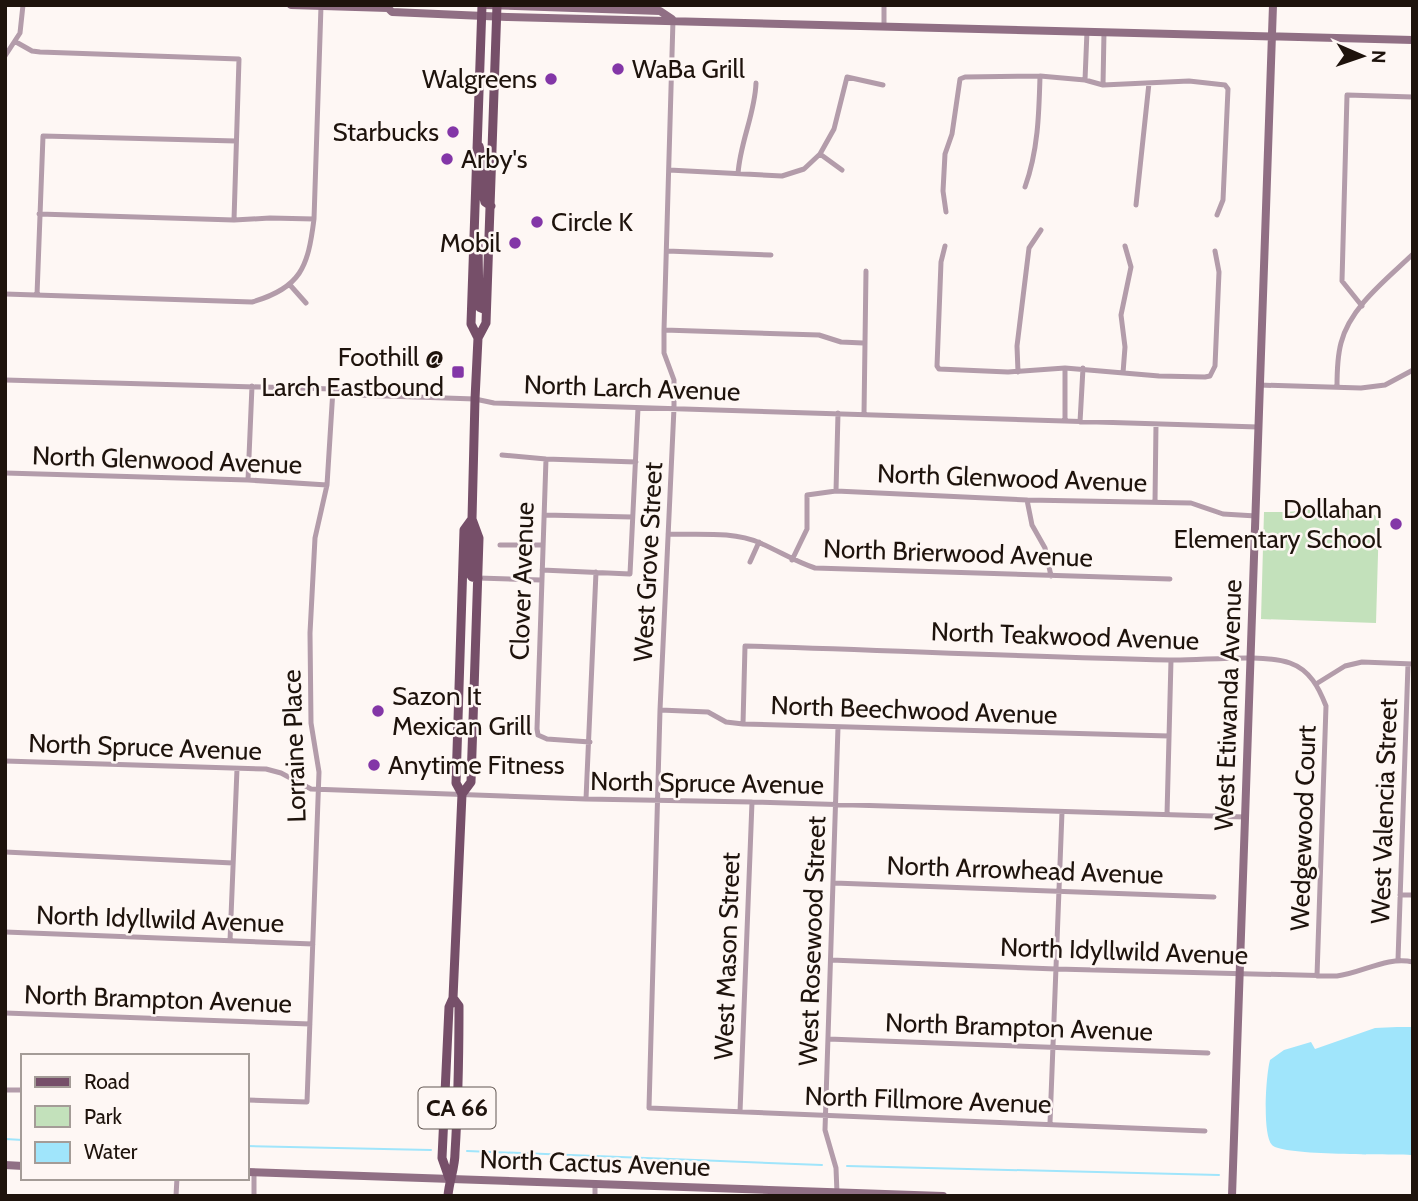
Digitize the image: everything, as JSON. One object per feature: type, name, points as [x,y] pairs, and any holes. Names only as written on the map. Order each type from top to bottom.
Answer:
[{"type":"main road","points":[[291,5],[389,6],[392,12],[600,20],[1413,40]]},
{"type":"main road","points":[[478,338],[471,324],[483,5],[660,11],[673,20]]},
{"type":"main road","points":[[472,519],[464,530],[456,781],[462,794],[471,782],[479,538],[472,519],[475,399],[478,338],[486,323],[497,5]]},
{"type":"main road","name":"West Etiwanda Avenue","points":[[1232,1196],[1273,5]]},
{"type":"main road","points":[[600,20],[603,14],[630,15],[639,11]]},
{"type":"main road","points":[[477,142],[484,159],[482,195],[485,202],[491,206]]},
{"type":"main road","points":[[474,237],[479,248],[479,307],[486,310]]},
{"type":"main road","name":"CA 66","points":[[449,1178],[455,1157],[459,1006],[453,998],[462,794]]},
{"type":"main road","name":"North Cactus Avenue","points":[[251,1172],[943,1196]]},
{"type":"main road","points":[[448,1196],[449,1178]]},
{"type":"street","points":[[5,56],[16,42],[22,23],[23,5]]},
{"type":"street","points":[[884,5],[884,26]]},
{"type":"street","points":[[5,294],[252,302],[271,296],[290,285],[307,256],[314,219],[321,6]]},
{"type":"street","name":"West Grove Street","points":[[649,1108],[660,710],[674,408],[674,380],[664,353],[673,20]]},
{"type":"street","points":[[1085,80],[1087,31]]},
{"type":"street","points":[[1103,85],[1104,31]]},
{"type":"street","points":[[16,42],[40,52],[239,59],[234,220]]},
{"type":"street","points":[[1025,187],[1031,170],[1038,128],[1040,76]]},
{"type":"street","points":[[946,212],[943,191],[946,154],[952,134],[960,79],[1040,76],[1085,80],[1103,85],[1189,81],[1225,85],[1228,89],[1223,200],[1217,215]]},
{"type":"street","points":[[669,170],[782,176],[804,169],[820,154],[834,129],[847,77],[883,85]]},
{"type":"street","points":[[738,174],[739,153],[755,99],[756,83]]},
{"type":"street","points":[[1136,205],[1149,83]]},
{"type":"street","points":[[1362,306],[1342,281],[1347,95],[1413,97]]},
{"type":"street","points":[[37,295],[43,136],[236,141]]},
{"type":"street","points":[[820,154],[842,170]]},
{"type":"street","points":[[39,214],[234,220],[314,219]]},
{"type":"street","points":[[1018,372],[1017,346],[1029,248],[1041,230]]},
{"type":"street","points":[[946,246],[941,262],[939,369],[1018,372],[1083,368],[1205,377],[1213,372],[1219,272],[1215,251]]},
{"type":"street","points":[[1123,373],[1125,347],[1121,315],[1131,267],[1125,246]]},
{"type":"street","points":[[667,251],[771,255]]},
{"type":"street","points":[[1337,387],[1341,342],[1349,322],[1413,254]]},
{"type":"street","points":[[864,414],[866,271]]},
{"type":"street","points":[[290,285],[306,303]]},
{"type":"street","points":[[664,330],[820,335],[841,342],[863,343]]},
{"type":"street","points":[[1065,368],[1065,421]]},
{"type":"street","points":[[1080,422],[1083,368]]},
{"type":"street","points":[[1259,385],[1361,388],[1385,385],[1413,370]]},
{"type":"street","name":"North Larch Avenue","points":[[5,380],[333,389],[356,395],[475,399],[494,403],[1258,427]]},
{"type":"street","points":[[248,480],[252,386]]},
{"type":"street","name":"Lorraine Place","points":[[248,1100],[307,1102],[319,772],[311,723],[310,633],[314,538],[327,485],[333,389]]},
{"type":"street","points":[[542,569],[630,574],[638,408]]},
{"type":"street","points":[[836,491],[838,413]]},
{"type":"street","points":[[1155,502],[1156,424]]},
{"type":"street","points":[[502,455],[636,462]]},
{"type":"street","name":"Clover Avenue","points":[[546,459],[538,735],[547,739],[590,742]]},
{"type":"street","name":"North Glenwood Avenue","points":[[5,473],[327,485]]},
{"type":"street","name":"North Glenwood Avenue","points":[[792,561],[807,529],[807,495],[836,491],[1027,500],[1191,503],[1223,513],[1256,516]]},
{"type":"street","points":[[1027,500],[1032,525],[1045,548],[1051,576]]},
{"type":"street","points":[[544,515],[632,517]]},
{"type":"street","name":"North Brierwood Avenue","points":[[668,534],[734,536],[760,542],[792,561],[815,568],[1170,579]]},
{"type":"street","points":[[750,562],[760,542]]},
{"type":"street","points":[[500,545],[542,545]]},
{"type":"street","points":[[586,799],[596,572]]},
{"type":"street","points":[[478,578],[541,580]]},
{"type":"street","name":"North Teakwood Avenue","points":[[743,724],[745,646],[1171,660],[1279,660],[1293,664],[1316,684]]},
{"type":"street","points":[[1167,815],[1171,660]]},
{"type":"street","points":[[1316,684],[1345,666],[1362,662],[1410,664]]},
{"type":"street","name":"West Valencia Street","points":[[1398,960],[1410,664]]},
{"type":"street","name":"Wedgewood Court","points":[[1316,684],[1326,706],[1327,722],[1318,976]]},
{"type":"street","name":"North Beechwood Avenue","points":[[660,710],[708,712],[726,722],[743,724],[1169,736]]},
{"type":"street","name":"West Rosewood Street","points":[[837,1194],[836,1168],[826,1140],[826,1116],[838,727]]},
{"type":"street","points":[[1405,739],[1413,739]]},
{"type":"street","name":"North Spruce Avenue","points":[[5,761],[275,771],[304,787],[318,789],[1245,817]]},
{"type":"street","points":[[230,942],[237,769]]},
{"type":"street","name":"West Mason Street","points":[[740,1112],[752,802]]},
{"type":"street","points":[[1050,1123],[1062,811]]},
{"type":"street","points":[[1402,816],[1413,816]]},
{"type":"street","points":[[5,852],[233,863]]},
{"type":"street","name":"North Arrowhead Avenue","points":[[834,883],[1214,897]]},
{"type":"street","points":[[1400,895],[1413,895]]},
{"type":"street","name":"North Idyllwild Avenue","points":[[5,932],[313,944]]},
{"type":"street","name":"North Idyllwild Avenue","points":[[831,960],[1318,976],[1350,975],[1398,960],[1413,962]]},
{"type":"street","name":"North Brampton Avenue","points":[[5,1013],[310,1024]]},
{"type":"street","name":"North Brampton Avenue","points":[[828,1039],[1208,1053]]},
{"type":"street","name":"North Fillmore Avenue","points":[[649,1108],[1205,1131]]},
{"type":"street","points":[[251,1172],[254,1196]]},
{"type":"street","points":[[594,1196],[595,1184]]},
{"type":"green space","points":[[1320,501],[1325,508],[1370,510],[1379,520],[1376,623],[1261,619],[1264,512],[1301,510]]},
{"type":"water","points":[[1413,1027],[1413,1155],[1315,1153],[1280,1149],[1272,1145],[1266,1117],[1270,1060],[1284,1050],[1311,1042],[1315,1049],[1375,1028]]},
{"type":"waterway","points":[[5,1139],[21,1140]]},
{"type":"waterway","points":[[248,1146],[431,1150]]},
{"type":"waterway","points":[[467,1151],[822,1165]]},
{"type":"waterway","points":[[847,1166],[1219,1175]]},
{"type":"place","name":"WaBa Grill","points":[[618,69]]},
{"type":"place","name":"Walgreens","points":[[551,79]]},
{"type":"place","name":"Starbucks","points":[[453,132]]},
{"type":"place","name":"Arby's","points":[[447,159]]},
{"type":"place","name":"Circle K","points":[[537,222]]},
{"type":"place","name":"Mobil","points":[[515,243]]},
{"type":"place","name":"Foothill @ Larch Eastbound","points":[[458,372]]},
{"type":"place","name":"Dollahan Elementary School","points":[[1396,524]]},
{"type":"place","name":"Sazon It Mexican Grill","points":[[378,711]]},
{"type":"place","name":"Anytime Fitness","points":[[374,765]]}]
